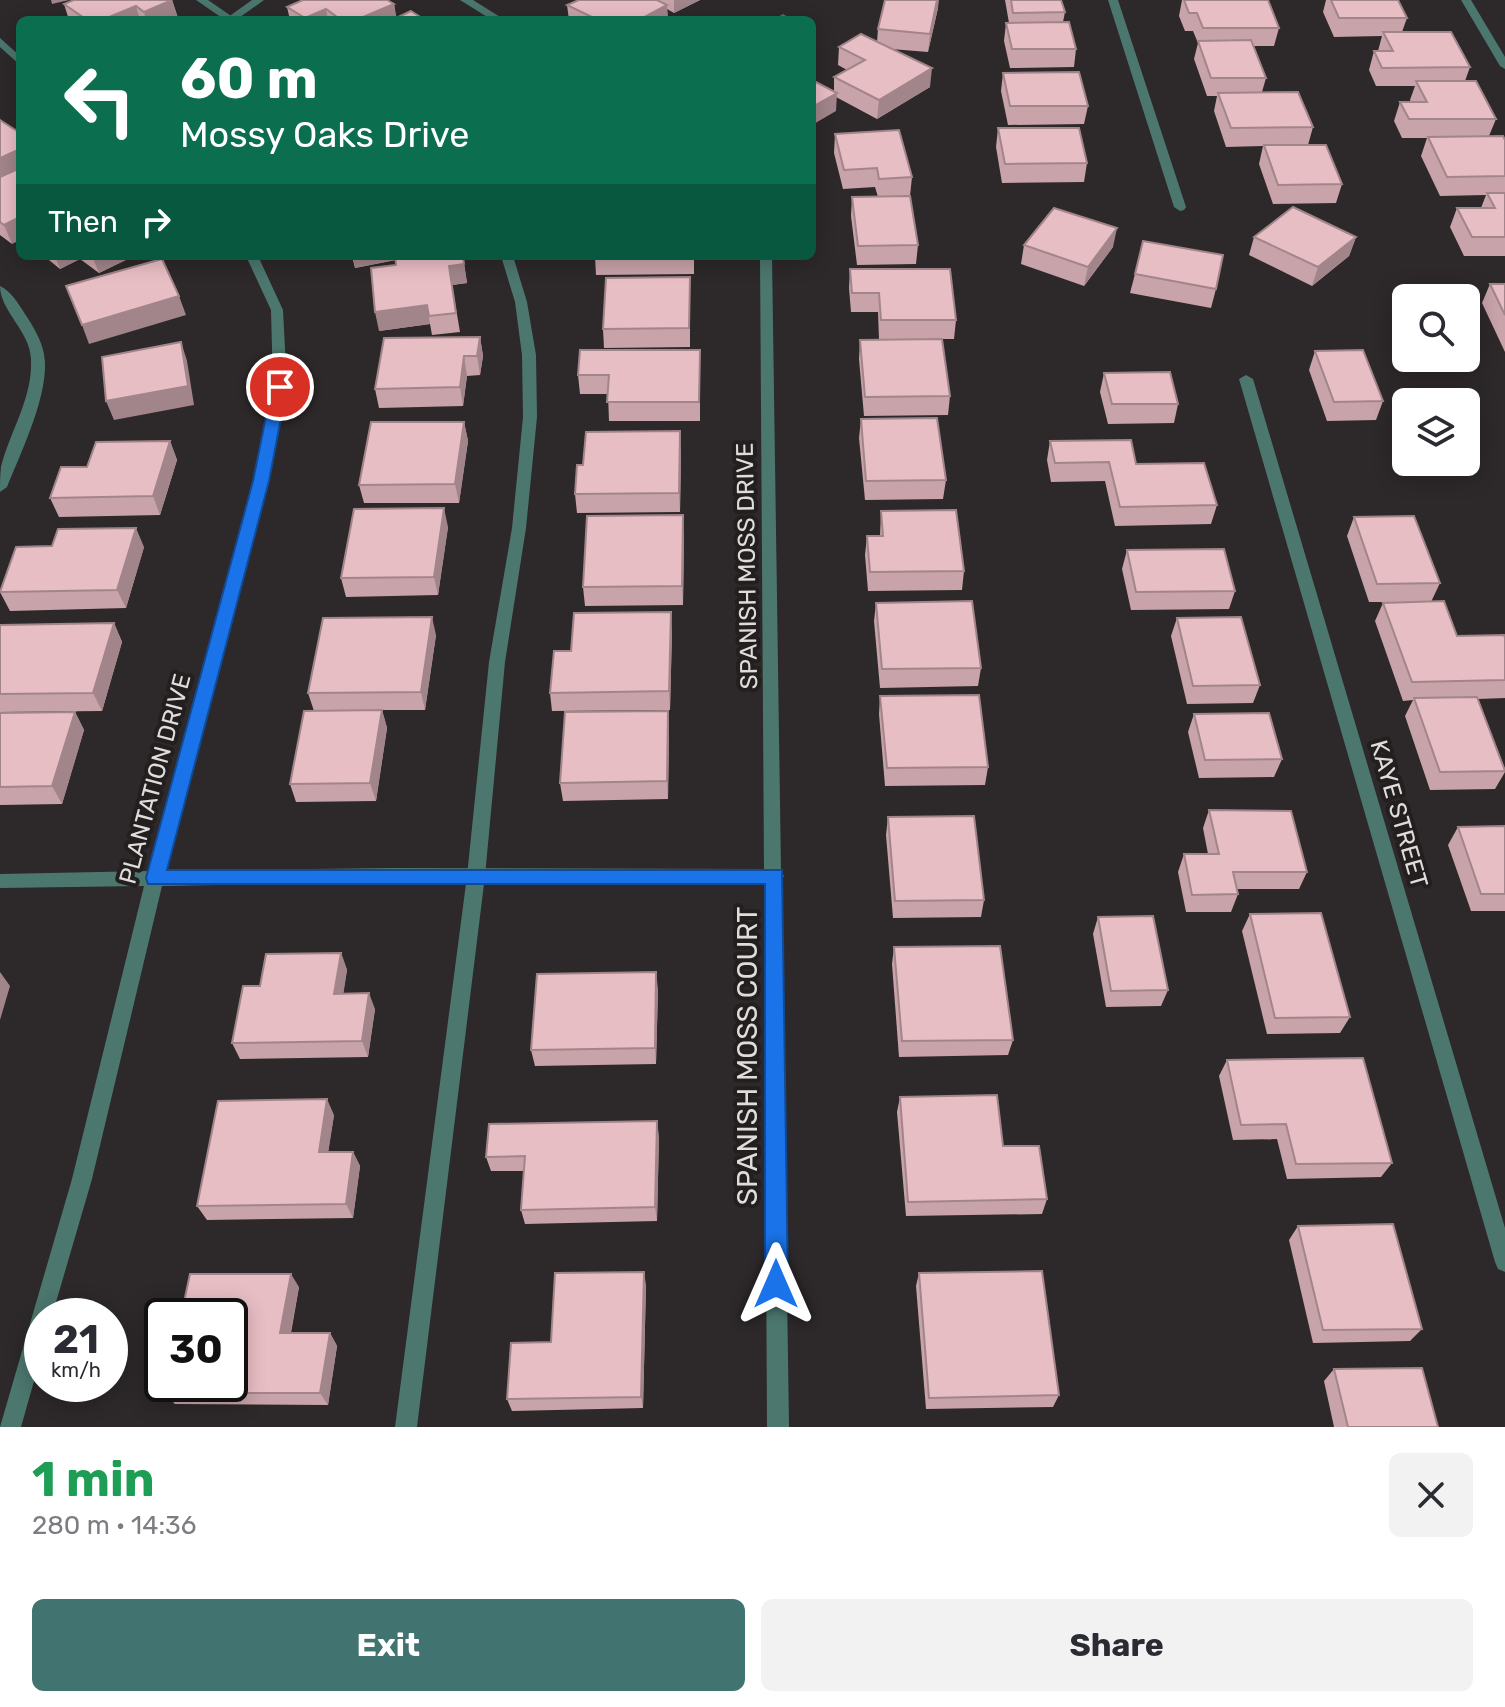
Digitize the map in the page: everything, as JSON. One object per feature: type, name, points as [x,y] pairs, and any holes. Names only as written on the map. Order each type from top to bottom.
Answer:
[{"type":"street","points":[[201,0],[225,16]]},
{"type":"street","points":[[237,16],[259,0]]},
{"type":"street","points":[[465,0],[493,16]]},
{"type":"street","points":[[1113,0],[1180,207]]},
{"type":"street","points":[[1466,0],[1505,66]]},
{"type":"street","points":[[0,41],[16,58]]},
{"type":"street","name":"PLANTATION DRIVE","points":[[47,1298],[82,1179],[155,878],[261,481],[280,387],[277,310],[254,260]]},
{"type":"street","points":[[406,1427],[476,876],[497,662],[519,528],[530,417],[529,355],[521,302],[508,260]]},
{"type":"street","name":"SPANISH MOSS DRIVE","points":[[766,260],[775,876]]},
{"type":"street","points":[[0,290],[16,305],[38,359],[25,423],[0,487]]},
{"type":"street","name":"KAYE STREET","points":[[1246,379],[1505,1262]]},
{"type":"street","points":[[0,881],[775,876]]},
{"type":"street","name":"SPANISH MOSS COURT","points":[[775,876],[778,1427]]},
{"type":"street","name":"PLANTATION DRIVE","points":[[10,1427],[24,1378]]},
{"type":"building","points":[[74,0],[172,0],[144,12],[136,6],[112,16],[81,16],[64,4]]},
{"type":"building","points":[[303,0],[387,0],[394,4],[366,16],[336,16],[326,9],[302,16],[287,7]]},
{"type":"building","points":[[579,0],[657,0],[667,5],[646,16],[590,16],[567,5]]},
{"type":"building","points":[[885,0],[937,0],[930,34],[878,29]]},
{"type":"building","points":[[1011,0],[1061,0],[1065,12],[1013,13]]},
{"type":"building","points":[[1184,0],[1268,0],[1279,28],[1203,28],[1197,13],[1189,13]]},
{"type":"building","points":[[1331,0],[1398,0],[1407,18],[1339,18]]},
{"type":"building","points":[[411,11],[419,16],[400,16]]},
{"type":"building","points":[[1069,22],[1076,49],[1012,49],[1006,23]]},
{"type":"building","points":[[1383,32],[1451,32],[1470,67],[1382,68],[1374,51],[1393,51]]},
{"type":"building","points":[[861,34],[932,68],[879,100],[834,77],[865,60],[839,47]]},
{"type":"building","points":[[1251,40],[1266,78],[1211,78],[1198,41]]},
{"type":"building","points":[[1079,72],[1088,106],[1010,106],[1003,73]]},
{"type":"building","points":[[1416,81],[1476,81],[1496,119],[1409,119],[1400,102],[1427,102]]},
{"type":"building","points":[[816,82],[837,93],[816,105]]},
{"type":"building","points":[[1298,92],[1313,127],[1231,128],[1218,93]]},
{"type":"building","points":[[0,120],[16,130],[16,151],[0,158]]},
{"type":"building","points":[[998,128],[1079,128],[1087,163],[1005,164]]},
{"type":"building","points":[[899,130],[912,177],[879,179],[877,168],[844,170],[835,134]]},
{"type":"building","points":[[1503,136],[1505,176],[1447,177],[1428,137]]},
{"type":"building","points":[[1264,145],[1326,145],[1342,184],[1278,185]]},
{"type":"building","points":[[16,170],[16,219],[4,225],[0,222],[0,177]]},
{"type":"building","points":[[1487,193],[1505,193],[1505,237],[1472,237],[1457,208],[1495,208]]},
{"type":"building","points":[[910,196],[918,245],[858,246],[852,197]]},
{"type":"building","points":[[1293,207],[1356,237],[1318,267],[1254,237]]},
{"type":"building","points":[[1054,208],[1117,228],[1088,267],[1024,245]]},
{"type":"building","points":[[1143,241],[1223,255],[1216,289],[1135,274]]},
{"type":"building","points":[[162,260],[179,296],[82,325],[66,286]]},
{"type":"building","points":[[395,260],[464,260],[464,264],[449,266],[456,313],[429,316],[427,305],[375,312],[371,268],[396,265]]},
{"type":"building","points":[[850,269],[950,269],[956,320],[881,320],[879,293],[852,293]]},
{"type":"building","points":[[690,277],[689,328],[603,329],[606,278]]},
{"type":"building","points":[[1490,284],[1505,284],[1505,315]]},
{"type":"building","points":[[480,337],[477,356],[464,356],[460,387],[375,389],[384,338]]},
{"type":"building","points":[[942,339],[950,396],[865,397],[860,340]]},
{"type":"building","points":[[181,342],[188,386],[106,401],[102,357]]},
{"type":"building","points":[[580,350],[700,350],[699,402],[607,402],[609,375],[578,375]]},
{"type":"building","points":[[1363,350],[1383,401],[1334,402],[1315,351]]},
{"type":"building","points":[[1170,372],[1178,404],[1112,404],[1104,373]]},
{"type":"building","points":[[937,418],[946,480],[866,481],[861,419]]},
{"type":"building","points":[[371,422],[464,422],[455,484],[359,485]]},
{"type":"building","points":[[680,431],[679,493],[575,494],[577,465],[583,465],[586,432]]},
{"type":"building","points":[[1131,440],[1136,464],[1204,463],[1217,505],[1120,507],[1109,462],[1055,463],[1050,441]]},
{"type":"building","points":[[170,441],[153,496],[50,498],[61,467],[87,467],[96,442]]},
{"type":"building","points":[[444,508],[434,577],[341,578],[354,509]]},
{"type":"building","points":[[956,510],[964,571],[870,572],[867,536],[883,536],[881,511]]},
{"type":"building","points":[[683,515],[682,586],[583,587],[587,516]]},
{"type":"building","points":[[1414,516],[1440,583],[1377,584],[1354,517]]},
{"type":"building","points":[[136,528],[117,590],[0,592],[16,547],[52,546],[58,529]]},
{"type":"building","points":[[1224,549],[1235,591],[1136,592],[1127,550]]},
{"type":"building","points":[[972,601],[981,668],[882,669],[876,603]]},
{"type":"building","points":[[1444,601],[1457,636],[1504,635],[1505,680],[1412,682],[1383,603]]},
{"type":"building","points":[[671,612],[669,691],[550,693],[554,651],[571,651],[574,613]]},
{"type":"building","points":[[432,617],[421,692],[308,693],[323,618]]},
{"type":"building","points":[[1241,617],[1260,685],[1193,686],[1177,618]]},
{"type":"building","points":[[114,623],[93,693],[0,694],[0,625]]},
{"type":"building","points":[[979,695],[988,767],[887,768],[880,696]]},
{"type":"building","points":[[1477,697],[1505,771],[1440,772],[1414,698]]},
{"type":"building","points":[[382,710],[370,783],[290,784],[304,711]]},
{"type":"building","points":[[668,711],[667,781],[560,783],[565,712]]},
{"type":"building","points":[[75,712],[52,786],[0,787],[0,713]]},
{"type":"building","points":[[1269,713],[1282,759],[1205,760],[1194,714]]},
{"type":"building","points":[[1209,810],[1291,811],[1307,872],[1233,872],[1238,894],[1192,895],[1184,854],[1219,854]]},
{"type":"building","points":[[974,816],[984,900],[895,901],[888,817]]},
{"type":"building","points":[[1505,826],[1505,894],[1481,894],[1458,827]]},
{"type":"building","points":[[1321,913],[1350,1017],[1275,1018],[1250,914]]},
{"type":"building","points":[[1153,916],[1168,990],[1111,991],[1098,917]]},
{"type":"building","points":[[1000,946],[1013,1040],[902,1041],[894,947]]},
{"type":"building","points":[[341,953],[334,994],[369,993],[362,1041],[232,1043],[243,986],[260,986],[266,954]]},
{"type":"building","points":[[656,972],[655,1048],[531,1050],[537,974]]},
{"type":"building","points":[[1363,1058],[1392,1163],[1296,1164],[1286,1124],[1241,1125],[1227,1060]]},
{"type":"building","points":[[997,1095],[1003,1146],[1039,1146],[1047,1199],[908,1202],[900,1097]]},
{"type":"building","points":[[327,1099],[319,1152],[353,1152],[346,1204],[197,1206],[218,1101]]},
{"type":"building","points":[[657,1121],[655,1207],[521,1210],[525,1156],[486,1157],[489,1124]]},
{"type":"building","points":[[1393,1224],[1422,1329],[1323,1330],[1298,1226]]},
{"type":"building","points":[[1042,1271],[1059,1395],[929,1398],[919,1273]]},
{"type":"building","points":[[644,1272],[641,1397],[507,1399],[511,1343],[551,1342],[555,1273]]},
{"type":"building","points":[[190,1274],[291,1274],[280,1333],[330,1333],[320,1393],[248,1393],[248,1298],[185,1298]]},
{"type":"building","points":[[1422,1368],[1438,1427],[1348,1427],[1334,1369]]},
{"type":"route","points":[[280,387],[261,481],[155,878],[775,876],[776,1284]]}]
